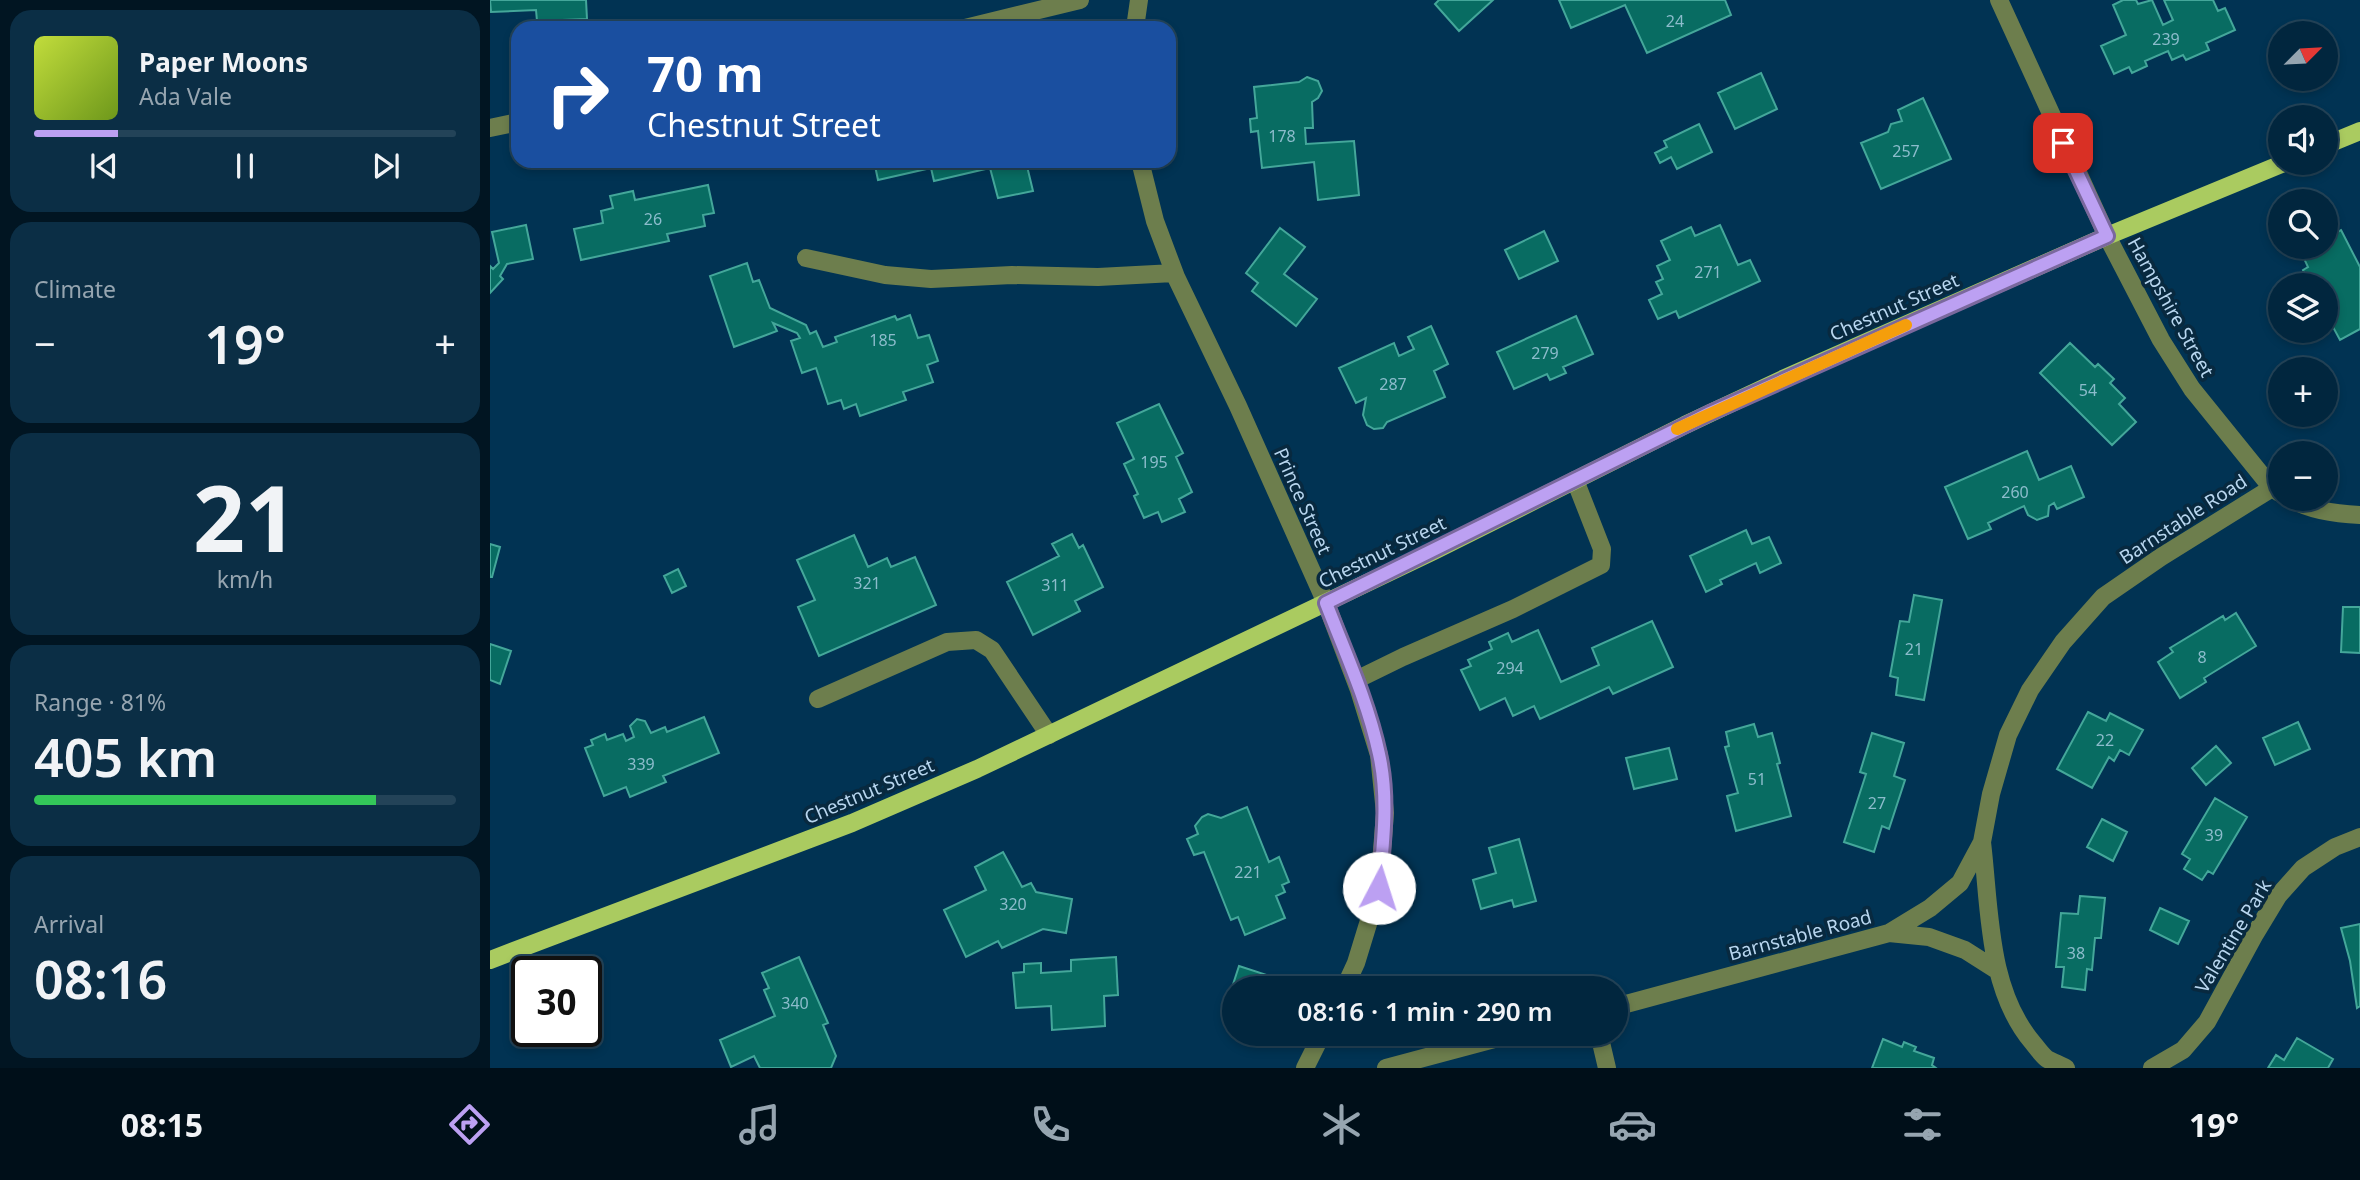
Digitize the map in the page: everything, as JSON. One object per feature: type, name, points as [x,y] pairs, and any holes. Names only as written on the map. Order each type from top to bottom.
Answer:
[{"type":"main road","points":[[2338,140],[2360,131]]},
{"type":"main road","name":"Chestnut Street","points":[[490,960],[852,823],[1049,735],[1326,603],[1785,378],[2107,236],[2268,170]]},
{"type":"street","points":[[994,21],[1080,0]]},
{"type":"street","points":[[1136,21],[1139,0]]},
{"type":"street","name":"Hampshire Street","points":[[1999,0],[2107,236],[2161,340],[2192,389],[2268,480]]},
{"type":"street","points":[[490,128],[511,124]]},
{"type":"street","name":"Prince Street","points":[[1142,168],[1174,273],[1238,406],[1326,603],[1356,680],[1379,755],[1385,813],[1379,888],[1350,976]]},
{"type":"street","points":[[806,258],[885,275],[931,279],[1012,275],[1098,277],[1174,273]]},
{"type":"street","points":[[1356,680],[1513,609],[1601,565],[1602,550],[1575,480]]},
{"type":"street","name":"Barnstable Road","points":[[1628,1003],[1888,933],[1930,908],[1959,883],[1982,842],[2008,735],[2030,690],[2063,642],[2103,597],[2161,557],[2268,495]]},
{"type":"street","points":[[2325,511],[2360,515]]},
{"type":"street","points":[[818,699],[947,642],[976,640],[992,650],[1049,735]]},
{"type":"street","name":"Valentine Park","points":[[2152,1068],[2183,1050],[2207,1022],[2278,896],[2303,868],[2335,847],[2360,837]]},
{"type":"street","points":[[1982,842],[1998,971],[2009,1002],[2023,1031],[2046,1058],[2066,1068]]},
{"type":"street","points":[[1888,933],[1929,937],[1965,950],[1998,971]]},
{"type":"street","points":[[1305,1068],[1316,1046]]},
{"type":"street","points":[[1386,1068],[1468,1046]]},
{"type":"street","points":[[1602,1046],[1607,1068]]},
{"type":"building","points":[[490,0],[586,0],[587,19],[537,21],[536,10],[491,12]]},
{"type":"building","points":[[1439,0],[1493,0],[1459,31],[1435,4]]},
{"type":"building","points":[[1559,0],[1725,0],[1731,15],[1647,53],[1625,5],[1571,28]]},
{"type":"building","points":[[2123,0],[2136,0],[2138,4],[2152,0],[2163,25],[2173,20],[2164,0],[2213,0],[2218,11],[2225,8],[2235,30],[2206,43],[2209,50],[2186,60],[2183,55],[2172,60],[2168,51],[2145,61],[2147,66],[2132,73],[2129,67],[2114,74],[2101,46],[2126,35],[2113,5]]},
{"type":"building","points":[[1761,73],[1777,109],[1735,129],[1718,93]]},
{"type":"building","points":[[1307,77],[1318,81],[1322,91],[1312,102],[1313,128],[1305,128],[1306,144],[1354,141],[1359,195],[1318,200],[1314,162],[1262,168],[1258,131],[1251,132],[1250,119],[1257,118],[1254,87],[1299,82]]},
{"type":"building","points":[[1923,98],[1951,159],[1881,189],[1861,143],[1888,132],[1891,124],[1902,121],[1898,110]]},
{"type":"building","points":[[1699,124],[1712,152],[1677,169],[1671,157],[1660,163],[1655,153],[1667,147],[1664,141]]},
{"type":"building","points":[[875,168],[931,168],[878,180]]},
{"type":"building","points":[[931,168],[990,168],[934,181]]},
{"type":"building","points":[[990,168],[1027,168],[1033,191],[998,198]]},
{"type":"building","points":[[708,185],[714,213],[703,215],[705,226],[667,234],[669,241],[581,260],[574,229],[603,223],[601,211],[613,208],[610,196],[633,191],[635,200]]},
{"type":"building","points":[[526,225],[533,259],[507,264],[500,276],[503,279],[490,293],[490,266],[493,269],[499,263],[492,232]]},
{"type":"building","points":[[1720,225],[1738,265],[1750,260],[1760,281],[1679,318],[1676,311],[1658,319],[1649,300],[1662,294],[1656,282],[1663,279],[1657,266],[1670,260],[1661,241],[1691,227],[1695,236]]},
{"type":"building","points":[[1280,228],[1305,247],[1284,274],[1317,299],[1296,326],[1252,291],[1258,283],[1246,273]]},
{"type":"building","points":[[2341,230],[2360,267],[2360,329],[2340,340],[2338,273],[2305,273],[2303,270],[2308,267],[2304,259],[2338,259],[2338,232]]},
{"type":"building","points":[[1544,231],[1558,261],[1519,279],[1505,250]]},
{"type":"building","points":[[747,263],[753,282],[759,280],[770,308],[806,325],[810,334],[816,331],[823,347],[837,342],[835,337],[895,316],[897,320],[910,315],[918,338],[929,335],[938,361],[927,365],[933,382],[903,392],[906,400],[860,416],[856,404],[844,409],[841,400],[828,404],[816,368],[802,373],[791,341],[800,338],[797,333],[773,323],[777,331],[734,347],[710,276]]},
{"type":"building","points":[[1576,316],[1593,354],[1563,367],[1566,373],[1550,380],[1547,374],[1514,389],[1497,352]]},
{"type":"building","points":[[1431,326],[1448,364],[1434,371],[1445,397],[1387,422],[1383,428],[1374,429],[1367,425],[1363,415],[1366,398],[1356,403],[1339,368],[1394,343],[1399,356],[1414,349],[1408,337]]},
{"type":"building","points":[[2070,343],[2095,367],[2098,364],[2114,379],[2110,383],[2125,398],[2119,404],[2136,422],[2112,445],[2040,373]]},
{"type":"building","points":[[1159,404],[1183,453],[1176,457],[1192,492],[1179,499],[1185,512],[1162,522],[1158,512],[1144,518],[1134,496],[1138,494],[1124,464],[1134,459],[1117,423]]},
{"type":"building","points":[[2027,451],[2039,480],[2071,466],[2084,497],[2057,509],[2054,503],[2049,506],[2048,516],[2037,520],[2028,515],[2024,506],[1988,523],[1991,529],[1968,539],[1945,487]]},
{"type":"building","points":[[1746,530],[1752,544],[1769,537],[1781,563],[1760,573],[1756,563],[1720,580],[1722,584],[1706,592],[1690,556]]},
{"type":"building","points":[[1072,534],[1079,548],[1083,545],[1103,587],[1075,601],[1080,611],[1033,635],[1007,582],[1059,556],[1052,544]]},
{"type":"building","points":[[854,535],[868,567],[887,558],[891,567],[915,557],[936,605],[819,656],[798,607],[815,600],[797,560]]},
{"type":"building","points":[[490,544],[500,547],[492,577],[490,577]]},
{"type":"building","points":[[678,569],[686,586],[672,593],[664,576]]},
{"type":"building","points":[[1914,595],[1942,600],[1924,700],[1896,695],[1898,678],[1890,676],[1900,621],[1909,622]]},
{"type":"building","points":[[2343,607],[2360,607],[2360,653],[2341,652]]},
{"type":"building","points":[[2236,613],[2256,646],[2204,678],[2206,682],[2180,698],[2158,662],[2173,652],[2170,648],[2223,616],[2225,620]]},
{"type":"building","points":[[1652,621],[1673,667],[1613,694],[1609,687],[1540,719],[1534,706],[1513,716],[1505,698],[1480,710],[1461,670],[1471,666],[1468,660],[1492,649],[1489,642],[1508,633],[1512,642],[1538,630],[1561,682],[1599,665],[1592,648]]},
{"type":"building","points":[[490,644],[511,651],[500,684],[490,680]]},
{"type":"building","points":[[2088,712],[2106,721],[2110,713],[2143,730],[2129,755],[2120,750],[2114,761],[2109,757],[2092,788],[2057,769]]},
{"type":"building","points":[[704,717],[719,753],[663,776],[666,782],[630,797],[626,787],[604,796],[585,748],[593,745],[591,740],[605,734],[607,740],[623,734],[626,741],[634,737],[630,726],[637,719],[645,721],[651,733],[665,727],[667,732]]},
{"type":"building","points":[[2298,722],[2310,749],[2275,765],[2263,738]]},
{"type":"building","points":[[1754,724],[1758,737],[1772,733],[1791,816],[1736,831],[1727,796],[1738,793],[1725,747],[1729,746],[1726,732]]},
{"type":"building","points":[[1872,733],[1904,743],[1894,776],[1905,780],[1889,829],[1882,826],[1874,852],[1844,842],[1866,774],[1860,772]]},
{"type":"building","points":[[2216,746],[2231,763],[2206,785],[2192,768]]},
{"type":"building","points":[[1669,748],[1677,779],[1634,789],[1626,758]]},
{"type":"building","points":[[2215,798],[2247,817],[2213,874],[2208,871],[2202,880],[2184,869],[2190,859],[2182,854]]},
{"type":"building","points":[[1247,807],[1269,862],[1279,857],[1289,882],[1282,885],[1285,892],[1276,896],[1285,918],[1245,935],[1238,917],[1231,920],[1204,852],[1194,855],[1187,839],[1198,834],[1195,826],[1202,817],[1208,814],[1221,818]]},
{"type":"building","points":[[2102,819],[2127,832],[2113,861],[2087,847]]},
{"type":"building","points":[[1519,839],[1536,901],[1514,907],[1512,900],[1481,909],[1473,880],[1496,873],[1489,848]]},
{"type":"building","points":[[1003,852],[1022,887],[1031,883],[1036,892],[1072,899],[1066,933],[1043,929],[1002,948],[998,941],[966,957],[944,910],[986,890],[975,867]]},
{"type":"building","points":[[2080,896],[2105,898],[2101,938],[2095,938],[2092,970],[2087,969],[2085,990],[2062,987],[2064,967],[2056,967],[2061,913],[2078,914]]},
{"type":"building","points":[[2160,908],[2189,921],[2178,944],[2150,930]]},
{"type":"building","points":[[2360,924],[2360,1006],[2357,1008],[2350,961],[2341,928]]},
{"type":"building","points":[[799,957],[828,1023],[823,1025],[836,1056],[831,1068],[760,1068],[754,1056],[731,1067],[720,1040],[775,1016],[764,990],[769,988],[762,973]]},
{"type":"building","points":[[1116,957],[1118,995],[1104,996],[1105,1026],[1052,1030],[1051,1006],[1016,1008],[1013,973],[1024,972],[1024,964],[1041,963],[1041,973],[1071,971],[1071,960]]},
{"type":"building","points":[[1239,966],[1270,976],[1236,976]]},
{"type":"building","points":[[2297,1038],[2333,1059],[2328,1068],[2268,1068],[2276,1055],[2284,1060]]},
{"type":"building","points":[[1883,1039],[1902,1047],[1904,1042],[1916,1047],[1914,1051],[1934,1058],[1932,1065],[1936,1068],[1872,1068]]},
{"type":"slow traffic","points":[[1677,429],[1906,325]]},
{"type":"route","points":[[1379,888],[1385,813],[1379,755],[1359,690],[1326,603],[1710,413],[2107,236],[2063,143]]}]
